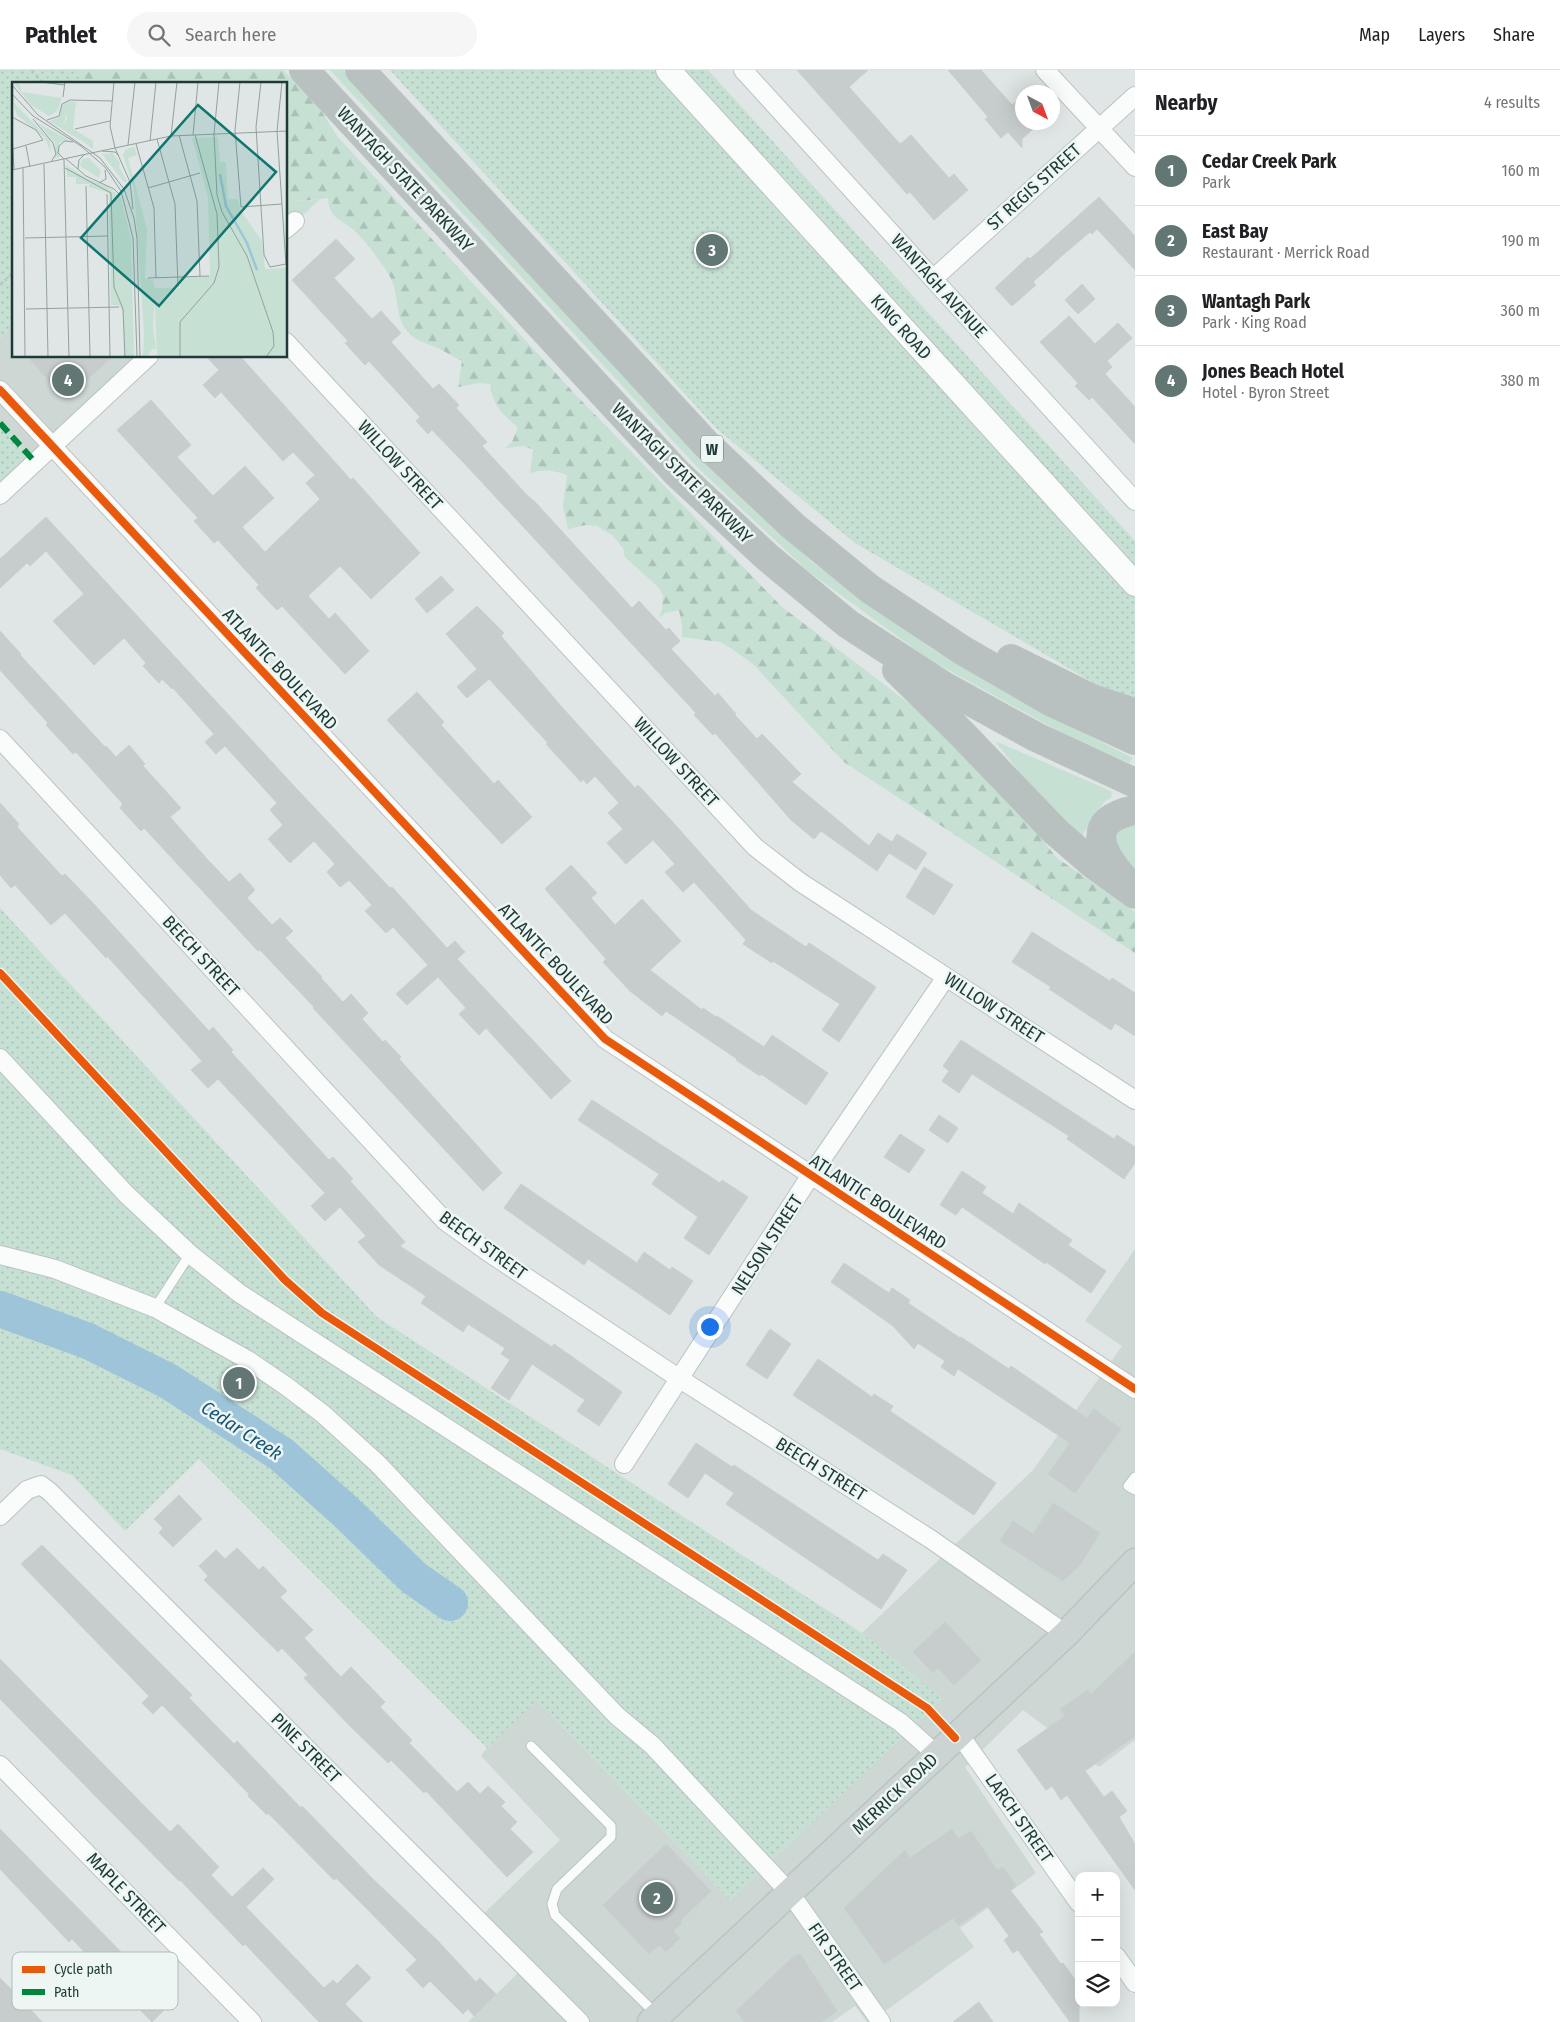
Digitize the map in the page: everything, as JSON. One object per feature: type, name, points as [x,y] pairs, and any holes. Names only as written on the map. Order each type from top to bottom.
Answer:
[{"type":"highway","name":"WANTAGH STATE PARKWAY","points":[[304,70],[677,473],[766,556],[848,624],[962,696],[1036,737],[1135,783]]},
{"type":"highway","name":"W","points":[[360,70],[706,444],[793,526],[870,589],[962,650],[1050,701],[1135,740]]},
{"type":"highway","points":[[870,589],[1092,699],[1135,713]]},
{"type":"highway","points":[[848,624],[961,733],[1056,832],[1092,863],[1135,893]]},
{"type":"highway","points":[[1135,810],[1117,814],[1107,823],[1101,835],[1102,848],[1110,862],[1135,893]]},
{"type":"main road","name":"MERRICK ROAD","points":[[654,2019],[1133,1570]]},
{"type":"street","name":"KING ROAD","points":[[668,70],[1135,584]]},
{"type":"street","name":"WANTAGH AVENUE","points":[[743,70],[1135,501]]},
{"type":"street","points":[[1045,70],[1135,168]]},
{"type":"street","name":"ST REGIS STREET","points":[[933,279],[1135,96]]},
{"type":"street","name":"WILLOW STREET","points":[[288,344],[755,848],[800,882],[1135,1100]]},
{"type":"street","points":[[0,494],[147,358]]},
{"type":"street","name":"ATLANTIC BOULEVARD","points":[[0,390],[605,1039],[1135,1389]]},
{"type":"street","name":"BEECH STREET","points":[[0,739],[445,1221],[488,1252],[680,1379],[932,1540],[1066,1634]]},
{"type":"street","name":"NELSON STREET","points":[[624,1464],[811,1175],[946,977]]},
{"type":"street","points":[[0,1058],[126,1194],[190,1254],[239,1293],[900,1722],[937,1755]]},
{"type":"street","name":"FIR STREET","points":[[0,1255],[55,1269],[155,1308],[248,1360],[323,1414],[378,1464],[617,1716],[652,1745],[790,1893],[881,2022]]},
{"type":"street","name":"PINE STREET","points":[[0,1516],[27,1490],[41,1485],[50,1492],[580,2022]]},
{"type":"street","name":"LARCH STREET","points":[[959,1734],[1075,1897]]},
{"type":"street","name":"MAPLE STREET","points":[[0,1764],[252,2022]]},
{"type":"street","points":[[1120,1962],[1135,1983]]},
{"type":"lane","points":[[155,1308],[190,1254]]},
{"type":"lane","points":[[1135,1477],[1128,1486],[1135,1490]]},
{"type":"lane","points":[[531,1746],[600,1818],[611,1826],[611,1837],[557,1889],[552,1904],[555,1915],[654,2019]]},
{"type":"path","points":[[32,70],[42,82]]},
{"type":"path","points":[[0,285],[12,274]]},
{"type":"shaded area","points":[[12,328],[12,358],[149,358],[36,463],[0,425],[0,338]]},
{"type":"shaded area","points":[[1135,1249],[1135,1740],[1099,1767],[1023,1710],[965,1767],[1036,1873],[960,1928],[974,1947],[870,2022],[867,2022],[855,2006],[832,2022],[468,2022],[518,1973],[471,1926],[560,1840],[481,1756],[487,1748],[536,1699],[730,1900],[942,1699],[862,1633],[1033,1470],[1122,1346],[1085,1321]]},
{"type":"green space","points":[[0,70],[72,70],[83,82],[12,82],[12,328],[0,338]]},
{"type":"green space","points":[[62,70],[283,70],[319,107],[337,136],[574,393],[782,607],[914,707],[999,787],[1057,858],[1135,912],[1135,953],[844,762],[753,664],[732,649],[720,642],[682,637],[679,610],[665,613],[659,618],[662,610],[663,596],[659,588],[625,557],[623,548],[612,535],[597,526],[586,525],[568,529],[563,506],[567,475],[548,471],[530,473],[533,450],[524,446],[505,448],[512,442],[518,427],[499,409],[493,398],[490,384],[479,383],[458,387],[462,361],[418,340],[409,333],[400,319],[391,278],[359,235],[334,215],[328,198],[302,201],[288,198],[288,82],[73,82]]},
{"type":"green space","points":[[330,70],[343,70],[706,463],[812,562],[932,649],[1020,701],[1133,758],[1129,763],[1069,737],[927,658],[808,571],[699,469]]},
{"type":"green space","points":[[390,70],[708,70],[1135,541],[1135,697],[1099,686],[855,543],[717,429]]},
{"type":"green space","points":[[288,198],[304,201],[321,198],[288,229]]},
{"type":"green space","points":[[0,425],[36,463],[0,496]]},
{"type":"green space","points":[[995,741],[1111,791],[1112,797],[1104,802],[1079,840],[1052,814]]},
{"type":"green space","points":[[1135,818],[1135,876],[1112,838],[1119,825]]},
{"type":"green space","points":[[0,908],[377,1317],[862,1633],[942,1699],[730,1900],[537,1700],[487,1748],[199,1459],[125,1531],[72,1475],[0,1449]]},
{"type":"building","points":[[797,70],[868,70],[849,87],[900,144],[911,135],[949,178],[954,174],[968,190],[934,220],[910,192],[907,194]]},
{"type":"building","points":[[948,70],[981,70],[1012,105],[1015,102],[1015,130],[1032,130],[1022,139],[1022,148],[1008,132],[1001,138],[985,119],[988,117]]},
{"type":"building","points":[[1099,197],[1135,236],[1135,270],[1097,229],[1092,234],[1090,232],[1033,282],[1036,285],[1012,306],[995,288],[1028,257],[1030,259]]},
{"type":"building","points":[[336,239],[355,259],[334,278],[372,319],[381,311],[401,333],[391,342],[433,389],[439,384],[459,405],[456,408],[487,442],[482,446],[525,493],[632,608],[639,601],[666,630],[669,628],[680,641],[671,649],[715,696],[718,693],[757,739],[762,734],[801,774],[792,782],[869,846],[878,833],[892,842],[897,834],[927,853],[916,870],[889,853],[877,871],[821,831],[814,839],[791,820],[715,733],[713,735],[694,715],[696,713],[464,463],[432,430],[428,434],[416,421],[420,417],[369,361],[365,365],[345,343],[348,341],[292,280]]},
{"type":"building","points":[[1082,284],[1095,299],[1078,314],[1065,300]]},
{"type":"building","points":[[1069,316],[1095,344],[1118,323],[1132,338],[1107,361],[1112,367],[1105,374],[1135,407],[1135,444],[1092,397],[1089,400],[1075,386],[1078,383],[1040,342]]},
{"type":"building","points":[[29,358],[111,358],[68,397],[61,390],[59,392]]},
{"type":"building","points":[[208,358],[242,358],[351,480],[353,478],[420,553],[371,599],[340,566],[308,596],[329,619],[335,613],[369,651],[345,674],[282,606],[277,610],[256,588],[259,585],[218,540],[214,543],[194,521],[198,518],[117,430],[151,400],[191,445],[177,457],[213,496],[245,466],[274,498],[242,527],[265,552],[320,499],[306,483],[315,475],[293,452],[283,461],[221,392],[215,398],[203,385],[219,370]]},
{"type":"building","points":[[46,517],[295,787],[390,888],[392,887],[447,948],[455,941],[465,952],[457,959],[571,1081],[551,1099],[486,1028],[479,1035],[459,1014],[466,1008],[438,977],[407,1005],[396,994],[428,965],[393,927],[386,933],[365,911],[372,905],[349,880],[340,887],[327,872],[335,864],[314,841],[290,863],[268,839],[283,825],[270,810],[277,803],[225,746],[216,754],[205,742],[214,734],[173,688],[162,679],[159,683],[143,666],[146,663],[124,638],[94,665],[53,621],[84,594],[46,551],[30,566],[27,563],[0,588],[0,559]]},
{"type":"building","points":[[441,576],[454,590],[427,613],[415,599]]},
{"type":"building","points":[[477,606],[504,633],[501,636],[561,706],[635,788],[638,785],[670,819],[751,910],[806,947],[809,943],[876,987],[839,1042],[822,1030],[840,1004],[743,944],[746,940],[694,882],[683,892],[665,872],[675,864],[653,840],[626,864],[607,843],[623,829],[608,813],[619,803],[595,776],[587,784],[583,779],[581,782],[489,679],[467,698],[457,687],[477,669],[446,634]]},
{"type":"building","points":[[0,631],[20,655],[116,757],[129,745],[145,764],[143,766],[181,808],[170,817],[207,859],[229,882],[240,873],[255,890],[247,898],[272,925],[280,918],[293,931],[285,938],[343,1002],[351,994],[368,1013],[362,1019],[383,1042],[385,1040],[401,1057],[399,1059],[502,1173],[483,1191],[260,950],[258,951],[144,828],[141,831],[120,808],[123,804],[76,752],[73,754],[46,725],[48,723],[0,670]]},
{"type":"building","points":[[417,692],[444,722],[441,725],[494,784],[498,780],[532,817],[502,844],[387,720]]},
{"type":"building","points":[[0,803],[19,824],[17,827],[62,876],[65,874],[93,903],[209,1031],[213,1027],[233,1050],[231,1052],[329,1160],[333,1157],[353,1179],[350,1181],[405,1242],[400,1246],[552,1347],[554,1344],[622,1392],[599,1426],[577,1411],[585,1400],[532,1364],[509,1400],[491,1388],[510,1360],[501,1354],[505,1348],[468,1324],[463,1332],[421,1303],[426,1296],[379,1265],[358,1242],[366,1236],[340,1207],[325,1221],[311,1206],[325,1193],[218,1079],[208,1088],[191,1070],[202,1061],[107,956],[106,958],[65,913],[51,925],[15,885],[11,888],[0,875]]},
{"type":"building","points":[[571,865],[597,893],[591,898],[615,925],[642,899],[681,941],[650,970],[702,1010],[703,1008],[717,1016],[764,1047],[772,1035],[828,1073],[806,1105],[761,1074],[760,1076],[736,1060],[666,1011],[662,1016],[630,991],[603,962],[606,959],[545,889]]},
{"type":"building","points":[[924,867],[953,885],[934,915],[906,897]]},
{"type":"building","points":[[1032,932],[1110,981],[1112,978],[1135,993],[1135,1036],[1115,1023],[1111,1030],[1012,962]]},
{"type":"building","points":[[961,1040],[1114,1139],[1117,1135],[1135,1147],[1135,1163],[1124,1179],[1067,1139],[1069,1136],[972,1074],[959,1093],[942,1081],[949,1071],[943,1066]]},
{"type":"building","points":[[592,1100],[720,1183],[722,1180],[748,1197],[709,1255],[684,1238],[698,1217],[652,1184],[659,1174],[578,1120]]},
{"type":"building","points":[[939,1115],[958,1128],[948,1143],[929,1130]]},
{"type":"building","points":[[900,1134],[925,1150],[909,1173],[884,1157]]},
{"type":"building","points":[[962,1171],[986,1187],[982,1193],[1013,1214],[1019,1203],[1072,1240],[1068,1245],[1106,1271],[1091,1293],[962,1207],[956,1215],[940,1205]]},
{"type":"building","points":[[521,1184],[637,1263],[644,1252],[670,1270],[672,1267],[693,1281],[670,1315],[588,1259],[584,1265],[504,1208]]},
{"type":"building","points":[[844,1263],[889,1293],[892,1288],[910,1300],[908,1303],[960,1338],[1009,1369],[1011,1366],[1087,1418],[1094,1409],[1121,1429],[1075,1493],[1048,1474],[1070,1443],[958,1369],[954,1376],[941,1367],[945,1361],[918,1343],[914,1349],[893,1326],[831,1282]]},
{"type":"building","points":[[770,1329],[791,1344],[767,1379],[746,1365]]},
{"type":"building","points":[[818,1359],[872,1397],[874,1394],[893,1406],[890,1411],[996,1483],[974,1515],[793,1395]]},
{"type":"building","points":[[696,1443],[732,1467],[734,1465],[878,1560],[883,1554],[907,1570],[881,1609],[726,1504],[734,1493],[705,1473],[688,1498],[668,1484]]},
{"type":"building","points":[[179,1495],[202,1519],[173,1547],[159,1533],[163,1528],[154,1519]]},
{"type":"building","points":[[1053,1503],[1100,1533],[1080,1565],[1063,1581],[1000,1541],[1013,1521],[1033,1534]]},
{"type":"building","points":[[42,1545],[192,1695],[189,1698],[234,1744],[237,1741],[301,1808],[302,1806],[373,1879],[437,1940],[476,1982],[480,1978],[496,1994],[474,2016],[468,2009],[463,2014],[430,1981],[423,1988],[406,1970],[417,1960],[368,1910],[336,1878],[334,1880],[268,1813],[267,1815],[162,1705],[153,1714],[142,1703],[149,1696],[21,1564]]},
{"type":"building","points":[[237,1548],[259,1570],[263,1566],[287,1591],[280,1597],[313,1630],[304,1638],[341,1677],[351,1667],[385,1702],[380,1707],[412,1740],[409,1743],[457,1792],[468,1782],[480,1794],[488,1786],[505,1802],[501,1806],[517,1822],[510,1829],[533,1852],[507,1877],[426,1791],[424,1793],[391,1760],[388,1763],[349,1725],[304,1678],[308,1675],[282,1648],[278,1652],[204,1580],[208,1576],[199,1566],[216,1550],[225,1559]]},
{"type":"building","points":[[945,1622],[981,1660],[954,1685],[938,1668],[933,1673],[913,1652]]},
{"type":"building","points":[[1135,1652],[1135,1736],[1085,1771],[1104,1797],[1112,1791],[1127,1811],[1119,1817],[1135,1844],[1135,1890],[1067,1795],[1061,1800],[1052,1786],[1046,1790],[1017,1750],[1065,1716],[1060,1709],[1088,1690],[1090,1695]]},
{"type":"building","points":[[0,1659],[170,1832],[178,1824],[219,1867],[211,1875],[232,1897],[263,1868],[274,1879],[246,1907],[324,1988],[333,1980],[337,1984],[357,1964],[371,1978],[345,2004],[363,2022],[319,2022],[245,1944],[243,1946],[0,1699]]},
{"type":"building","points":[[0,1829],[121,1952],[84,1952],[72,1939],[69,1942],[0,1869]]},
{"type":"building","points":[[952,1829],[958,1839],[971,1831],[997,1870],[1003,1867],[1016,1886],[1010,1890],[1043,1932],[1039,1934],[1075,1980],[1075,2007],[1079,2007],[1079,2022],[1070,2022],[1018,1950],[1013,1953],[1004,1940],[1009,1936],[987,1906],[958,1925],[953,1918],[884,1964],[844,1908],[905,1850],[910,1858]]},
{"type":"building","points":[[666,1844],[711,1891],[680,1921],[682,1923],[673,1931],[680,1938],[666,1952],[659,1945],[649,1954],[603,1905]]},
{"type":"building","points":[[800,1954],[837,2011],[821,2022],[744,2022],[736,2011],[793,1957]]},
{"type":"building","points":[[0,1978],[12,1990],[12,2010],[31,2010],[42,2022],[0,2022]]},
{"type":"building","points":[[979,2002],[993,2022],[953,2022]]},
{"type":"building","points":[[140,2010],[164,2010],[152,2022]]},
{"type":"waterway","name":"Cedar Creek","points":[[0,1309],[88,1341],[168,1381],[281,1454],[346,1512],[414,1578],[450,1603]]},
{"type":"marked path","points":[[0,423],[35,462]]},
{"type":"cycle path","points":[[0,390],[605,1039],[1135,1389]]},
{"type":"cycle path","points":[[0,973],[285,1280],[322,1313],[927,1708],[955,1738]]},
{"type":"place","name":"Wantagh Park","points":[[712,250]]},
{"type":"place","name":"Jones Beach Hotel","points":[[68,380]]},
{"type":"place","name":"Cedar Creek Park","points":[[239,1383]]},
{"type":"place","name":"East Bay","points":[[657,1898]]}]
